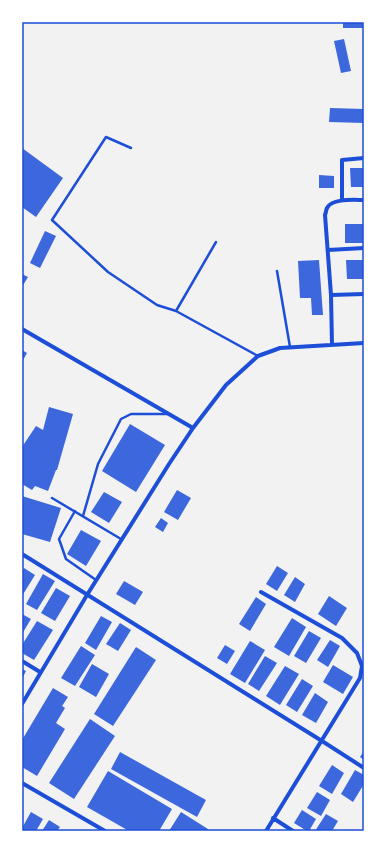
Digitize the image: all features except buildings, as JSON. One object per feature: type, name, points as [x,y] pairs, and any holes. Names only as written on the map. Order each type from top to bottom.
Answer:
[{"type":"street","points":[[342,200],[342,160],[364,158]]},
{"type":"street","points":[[332,345],[331,295],[325,215],[327,207],[332,203],[342,200],[364,200]]},
{"type":"street","points":[[328,250],[364,248]]},
{"type":"street","points":[[331,295],[364,294]]},
{"type":"street","points":[[22,329],[193,428]]},
{"type":"street","points":[[22,704],[87,594],[169,464],[193,428],[226,385],[258,356],[280,348],[364,343]]},
{"type":"street","points":[[22,554],[364,768]]},
{"type":"street","points":[[261,592],[342,638],[357,653],[362,666],[360,678],[266,831]]},
{"type":"street","points":[[22,661],[40,672]]},
{"type":"street","points":[[22,783],[105,831]]},
{"type":"street","points":[[273,818],[294,831]]},
{"type":"lane","points":[[131,148],[106,137],[52,220],[108,272],[157,305],[176,311],[258,356]]},
{"type":"lane","points":[[176,311],[216,242]]},
{"type":"lane","points":[[276,271],[290,348]]},
{"type":"lane","points":[[84,516],[98,464],[121,419],[131,414],[169,414]]},
{"type":"lane","points":[[52,498],[122,540]]},
{"type":"lane","points":[[75,511],[59,539],[66,559],[96,580]]}]
